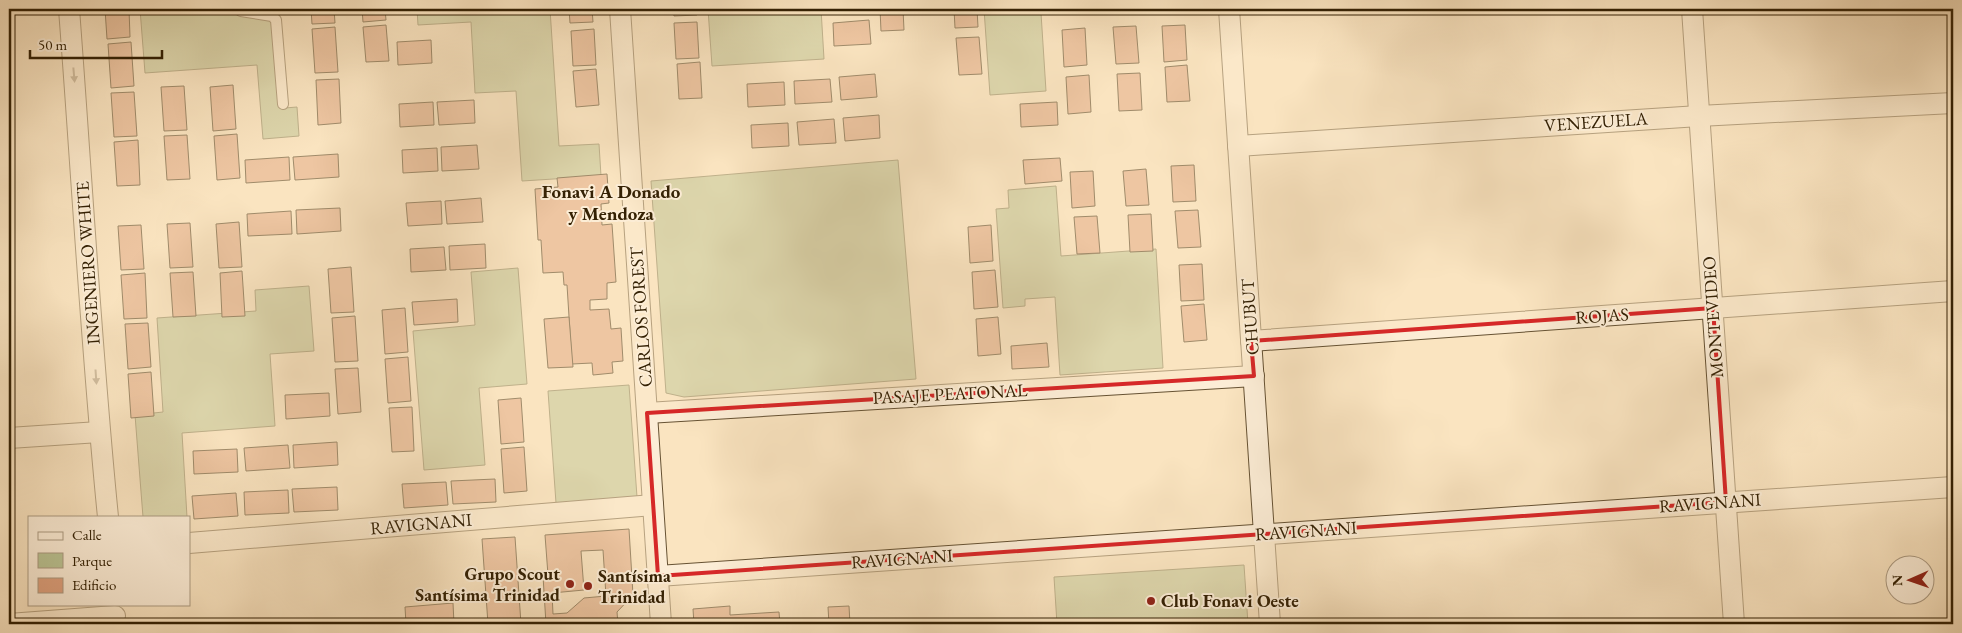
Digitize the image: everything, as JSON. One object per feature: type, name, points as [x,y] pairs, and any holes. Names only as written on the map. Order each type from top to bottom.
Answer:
[{"type":"street","name":"INGENIERO WHITE","points":[[69,9],[84,197],[99,432],[108,516]]},
{"type":"street","name":"CARLOS FOREST","points":[[620,9],[661,624]]},
{"type":"street","name":"CHUBUT","points":[[1229,9],[1270,624]]},
{"type":"street","name":"MONTEVIDEO","points":[[1692,9],[1734,624]]},
{"type":"street","name":"VENEZUELA","points":[[1238,146],[1699,116],[1953,103]]},
{"type":"street","name":"ROJAS","points":[[1251,341],[1953,291]]},
{"type":"street","name":"PASAJE PEATONAL","points":[[647,413],[1254,376]]},
{"type":"street","points":[[9,438],[99,432]]},
{"type":"street","name":"RAVIGNANI","points":[[658,576],[1953,487]]},
{"type":"street","name":"RAVIGNANI","points":[[190,543],[653,505]]},
{"type":"street","points":[[9,624],[115,615]]},
{"type":"lane","points":[[238,9],[240,11],[272,16],[276,20],[283,104]]},
{"type":"highlighted area","points":[[1713,308],[1726,502],[658,576],[647,413],[1254,376],[1251,341]]},
{"type":"green space","points":[[140,9],[278,9],[285,108],[297,107],[299,136],[263,139],[257,65],[145,73]]},
{"type":"green space","points":[[417,9],[550,9],[559,146],[599,144],[601,176],[522,181],[516,91],[475,93],[471,22],[418,25]]},
{"type":"green space","points":[[708,9],[821,9],[824,59],[712,66]]},
{"type":"green space","points":[[984,9],[1110,9],[1041,13],[1046,91],[990,95]]},
{"type":"green space","points":[[898,160],[916,379],[684,397],[666,393],[651,181]]},
{"type":"green space","points":[[1056,186],[1061,256],[1156,249],[1163,368],[1060,375],[1055,297],[1025,299],[1025,306],[1003,308],[996,209],[1009,208],[1008,190]]},
{"type":"green space","points":[[518,268],[527,384],[479,388],[485,465],[424,470],[413,331],[475,325],[471,272]]},
{"type":"green space","points":[[309,286],[314,351],[270,354],[275,426],[182,433],[187,516],[143,516],[135,415],[163,412],[157,318],[256,311],[255,290]]},
{"type":"green space","points":[[629,385],[637,497],[556,503],[548,391]]},
{"type":"green space","name":"Club Fonavi Oeste","points":[[1244,565],[1248,624],[1057,624],[1054,577]]},
{"type":"building","points":[[105,9],[129,9],[130,37],[107,39]]},
{"type":"building","points":[[311,9],[334,9],[335,23],[312,24]]},
{"type":"building","points":[[362,9],[385,9],[386,20],[363,22]]},
{"type":"building","points":[[569,9],[592,9],[593,22],[570,23]]},
{"type":"building","points":[[673,9],[696,9],[697,15],[674,16]]},
{"type":"building","points":[[880,9],[903,9],[904,30],[881,31]]},
{"type":"building","points":[[954,9],[977,9],[978,27],[955,28]]},
{"type":"building","points":[[869,20],[871,44],[834,46],[833,23]]},
{"type":"building","points":[[697,22],[699,58],[676,59],[674,23]]},
{"type":"building","points":[[386,25],[389,61],[366,62],[363,27]]},
{"type":"building","points":[[1185,25],[1187,60],[1164,62],[1162,26]]},
{"type":"building","points":[[1136,26],[1139,63],[1116,64],[1113,27]]},
{"type":"building","points":[[335,27],[338,72],[315,73],[312,29]]},
{"type":"building","points":[[1085,28],[1087,65],[1064,67],[1062,30]]},
{"type":"building","points":[[594,29],[596,65],[573,66],[571,31]]},
{"type":"building","points":[[979,37],[982,74],[959,75],[956,38]]},
{"type":"building","points":[[431,40],[432,63],[398,65],[397,42]]},
{"type":"building","points":[[131,42],[134,86],[111,88],[108,44]]},
{"type":"building","points":[[700,62],[702,98],[679,99],[677,64]]},
{"type":"building","points":[[1187,65],[1190,101],[1167,102],[1165,67]]},
{"type":"building","points":[[596,69],[599,105],[576,107],[573,71]]},
{"type":"building","points":[[1140,73],[1142,110],[1119,111],[1117,74]]},
{"type":"building","points":[[875,74],[877,97],[841,100],[839,77]]},
{"type":"building","points":[[1089,75],[1091,112],[1068,114],[1066,77]]},
{"type":"building","points":[[339,79],[341,123],[318,125],[316,80]]},
{"type":"building","points":[[830,79],[832,102],[795,104],[794,81]]},
{"type":"building","points":[[784,82],[785,105],[748,107],[747,84]]},
{"type":"building","points":[[233,85],[236,129],[213,131],[210,87]]},
{"type":"building","points":[[184,86],[187,130],[164,131],[161,87]]},
{"type":"building","points":[[134,92],[137,136],[114,137],[111,93]]},
{"type":"building","points":[[474,100],[475,123],[439,125],[437,102]]},
{"type":"building","points":[[433,102],[434,125],[400,127],[399,104]]},
{"type":"building","points":[[1057,102],[1058,125],[1021,127],[1020,104]]},
{"type":"building","points":[[879,115],[880,138],[845,141],[843,118]]},
{"type":"building","points":[[834,119],[836,143],[799,145],[797,122]]},
{"type":"building","points":[[788,123],[789,146],[752,148],[751,125]]},
{"type":"building","points":[[237,134],[240,178],[217,180],[214,136]]},
{"type":"building","points":[[187,135],[190,179],[167,180],[164,136]]},
{"type":"building","points":[[138,140],[140,185],[117,186],[114,142]]},
{"type":"building","points":[[477,145],[479,169],[442,171],[441,147]]},
{"type":"building","points":[[437,148],[438,171],[403,173],[402,150]]},
{"type":"building","points":[[338,154],[339,177],[295,180],[293,157]]},
{"type":"building","points":[[289,157],[290,180],[246,183],[245,160]]},
{"type":"building","points":[[1060,158],[1062,181],[1025,184],[1023,160]]},
{"type":"building","points":[[1194,165],[1196,201],[1173,202],[1171,166]]},
{"type":"building","points":[[1146,169],[1149,205],[1126,206],[1123,171]]},
{"type":"building","points":[[1093,171],[1095,206],[1072,208],[1070,172]]},
{"type":"building","points":[[607,174],[609,203],[601,204],[602,225],[612,224],[616,282],[607,283],[607,299],[590,300],[590,310],[609,309],[611,329],[621,328],[623,361],[612,362],[613,373],[593,375],[592,363],[572,364],[567,285],[564,285],[563,272],[543,273],[541,240],[538,240],[535,189],[558,187],[557,178]]},
{"type":"building","points":[[481,198],[483,222],[447,224],[445,201]]},
{"type":"building","points":[[441,201],[442,224],[408,226],[406,203]]},
{"type":"building","points":[[340,208],[341,231],[297,234],[296,210]]},
{"type":"building","points":[[1198,210],[1201,247],[1178,248],[1175,211]]},
{"type":"building","points":[[291,211],[292,234],[248,236],[247,214]]},
{"type":"building","points":[[1151,214],[1153,251],[1130,252],[1128,215]]},
{"type":"building","points":[[1097,216],[1100,253],[1077,254],[1074,217]]},
{"type":"building","points":[[239,222],[242,267],[219,268],[216,224]]},
{"type":"building","points":[[190,223],[193,267],[170,268],[167,224]]},
{"type":"building","points":[[141,225],[144,269],[121,270],[118,226]]},
{"type":"building","points":[[991,225],[993,261],[970,263],[968,227]]},
{"type":"building","points":[[485,244],[486,268],[450,270],[449,246]]},
{"type":"building","points":[[444,247],[446,270],[411,272],[410,249]]},
{"type":"building","points":[[1202,264],[1204,300],[1181,301],[1179,265]]},
{"type":"building","points":[[351,267],[354,312],[331,313],[328,269]]},
{"type":"building","points":[[995,270],[998,307],[974,309],[972,272]]},
{"type":"building","points":[[242,271],[245,316],[222,317],[220,273]]},
{"type":"building","points":[[193,272],[196,316],[173,317],[170,273]]},
{"type":"building","points":[[145,273],[147,318],[124,319],[121,275]]},
{"type":"building","points":[[457,299],[458,322],[414,325],[412,302]]},
{"type":"building","points":[[1204,304],[1207,340],[1184,342],[1181,306]]},
{"type":"building","points":[[405,308],[408,352],[385,354],[382,310]]},
{"type":"building","points":[[355,316],[358,361],[335,362],[332,318]]},
{"type":"building","points":[[569,317],[573,367],[548,368],[544,319]]},
{"type":"building","points":[[998,317],[1001,354],[978,356],[976,319]]},
{"type":"building","points":[[148,323],[151,367],[128,369],[125,324]]},
{"type":"building","points":[[1047,343],[1049,367],[1012,369],[1011,346]]},
{"type":"building","points":[[9,345],[13,404],[9,404]]},
{"type":"building","points":[[408,357],[411,401],[388,403],[385,359]]},
{"type":"building","points":[[358,368],[361,412],[338,414],[335,369]]},
{"type":"building","points":[[151,372],[154,416],[131,418],[128,374]]},
{"type":"building","points":[[329,393],[330,416],[286,419],[285,395]]},
{"type":"building","points":[[521,398],[524,442],[501,444],[498,400]]},
{"type":"building","points":[[412,407],[414,451],[392,452],[389,408]]},
{"type":"building","points":[[337,442],[338,465],[294,468],[293,445]]},
{"type":"building","points":[[288,445],[290,468],[246,471],[244,448]]},
{"type":"building","points":[[524,447],[527,491],[504,493],[501,449]]},
{"type":"building","points":[[237,449],[238,472],[194,474],[193,451]]},
{"type":"building","points":[[495,479],[496,502],[453,504],[451,481]]},
{"type":"building","points":[[446,482],[448,505],[404,508],[402,484]]},
{"type":"building","points":[[337,487],[338,510],[294,512],[292,489]]},
{"type":"building","points":[[288,490],[289,513],[245,515],[244,492]]},
{"type":"building","points":[[236,493],[238,516],[194,519],[192,496]]},
{"type":"building","name":"Santísima Trinidad","points":[[629,529],[633,595],[617,612],[618,624],[546,624],[543,576],[548,575],[545,535]],"holes":[[[603,550],[606,596],[584,598],[567,613],[553,614],[552,593],[584,590],[581,551]]]},
{"type":"building","points":[[515,537],[521,624],[488,624],[482,539]]},
{"type":"building","points":[[453,603],[454,624],[406,624],[405,607]]},
{"type":"building","points":[[730,606],[730,615],[779,612],[780,624],[694,624],[693,609]]},
{"type":"building","points":[[849,606],[850,624],[829,624],[828,607]]},
{"type":"place","name":"Grupo Scout Santísima Trinidad","points":[[570,584]]},
{"type":"place","name":"Santísima Trinidad","points":[[588,586]]},
{"type":"place","name":"Club Fonavi Oeste","points":[[1151,601]]},
{"type":"district","name":"Fonavi A Donado y Mendoza","points":[[611,202]]}]
